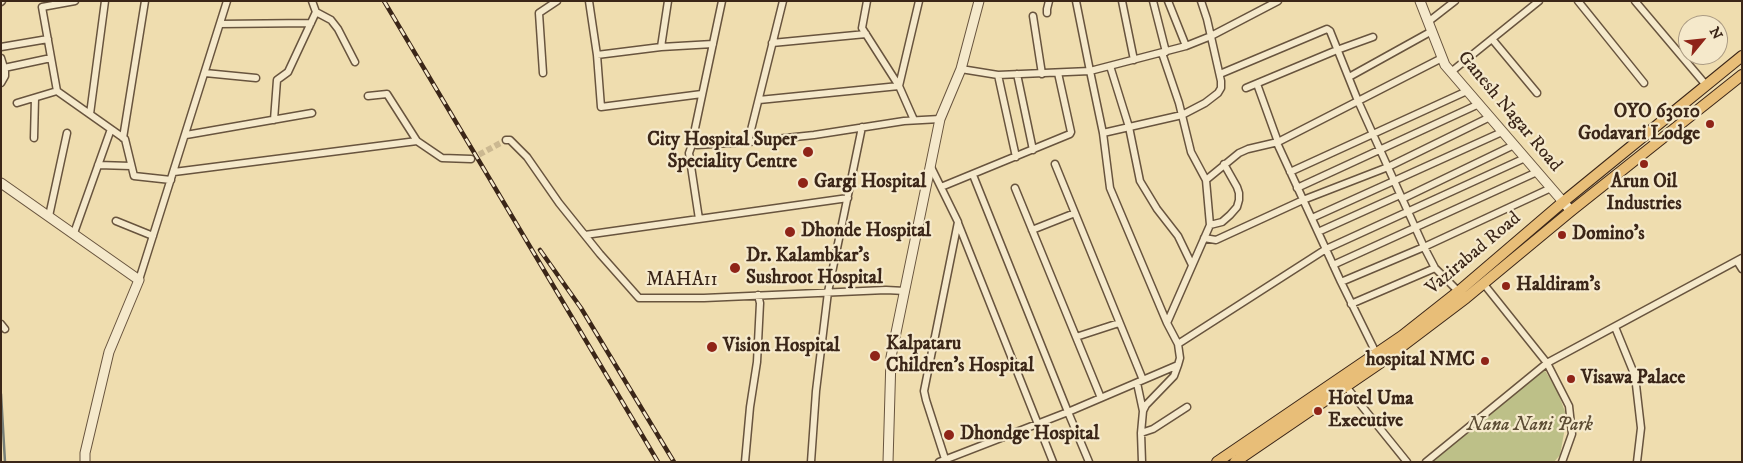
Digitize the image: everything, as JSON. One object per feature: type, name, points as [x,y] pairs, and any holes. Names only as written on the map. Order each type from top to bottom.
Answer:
[{"type":"main road","name":"Vazirabad Road","points":[[1217,462],[1343,383],[1380,363],[1462,295],[1563,202],[1742,56]]},
{"type":"main road","name":"Vazirabad Road","points":[[1238,461],[1343,383],[1377,355],[1462,295],[1483,283],[1742,75]]},
{"type":"street","points":[[75,1],[41,4],[57,91],[125,139],[134,176],[171,180]]},
{"type":"street","points":[[90,114],[105,1]]},
{"type":"street","points":[[123,138],[145,1]]},
{"type":"street","points":[[86,462],[85,453],[109,352],[139,280],[227,1]]},
{"type":"street","points":[[312,1],[316,12],[331,20],[338,29],[355,62]]},
{"type":"street","points":[[544,73],[539,13],[558,1]]},
{"type":"street","points":[[589,1],[597,54],[601,106],[702,94]]},
{"type":"street","points":[[661,46],[668,1]]},
{"type":"street","points":[[699,219],[689,153],[693,142],[722,1]]},
{"type":"street","points":[[748,142],[783,1]]},
{"type":"street","points":[[867,1],[862,28],[899,86],[914,120]]},
{"type":"street","points":[[899,86],[920,1]]},
{"type":"street","points":[[888,462],[891,357],[940,119],[961,69],[979,1]]},
{"type":"street","points":[[1048,13],[1049,1]]},
{"type":"street","points":[[1076,1],[1103,133],[1110,188],[1178,344],[1180,358],[1174,376],[1146,405],[1143,411]]},
{"type":"street","points":[[1122,1],[1134,60]]},
{"type":"street","points":[[1153,1],[1164,53],[1191,152],[1203,171],[1206,180],[1210,225],[1167,322]]},
{"type":"street","points":[[1168,1],[1186,46]]},
{"type":"street","points":[[1103,133],[1182,115],[1205,103],[1218,93],[1221,88],[1220,74],[1201,1]]},
{"type":"street","points":[[961,69],[998,75],[1090,71],[1186,46],[1211,36],[1278,1]]},
{"type":"street","name":"Ganesh Nagar Road","points":[[1420,1],[1445,65],[1571,211]]},
{"type":"street","points":[[1349,77],[1430,27],[1455,1]]},
{"type":"street","points":[[1451,72],[1539,1]]},
{"type":"street","points":[[1578,1],[1644,83]]},
{"type":"street","points":[[1635,1],[1706,85]]},
{"type":"street","points":[[274,120],[277,80],[288,72],[316,12]]},
{"type":"street","points":[[1033,16],[1042,74]]},
{"type":"street","points":[[220,24],[311,23]]},
{"type":"street","points":[[1220,74],[1330,30],[1358,101],[1424,247],[1435,268],[1462,295]]},
{"type":"street","points":[[772,43],[866,34]]},
{"type":"street","points":[[1246,88],[1373,37]]},
{"type":"street","points":[[1,47],[48,39]]},
{"type":"street","points":[[1492,39],[1537,93]]},
{"type":"street","points":[[597,54],[661,46],[713,44]]},
{"type":"street","points":[[1,58],[5,76],[1,83]]},
{"type":"street","points":[[4,68],[51,58]]},
{"type":"street","points":[[1206,180],[1238,153],[1277,142],[1442,58]]},
{"type":"street","points":[[1110,66],[1129,127],[1140,181],[1157,209],[1178,236],[1192,265]]},
{"type":"street","points":[[205,73],[256,78]]},
{"type":"street","points":[[941,187],[974,175],[1071,132],[1058,73]]},
{"type":"street","points":[[1017,74],[1032,150]]},
{"type":"street","points":[[998,75],[1016,157]]},
{"type":"street","points":[[1257,84],[1277,142],[1290,172],[1351,304],[1377,355]]},
{"type":"street","points":[[759,100],[899,86]]},
{"type":"street","points":[[17,103],[57,91]]},
{"type":"street","points":[[1290,172],[1467,91]]},
{"type":"street","points":[[368,96],[387,94],[417,142],[442,158],[471,159]]},
{"type":"street","points":[[34,138],[35,98]]},
{"type":"street","points":[[1298,188],[1479,104]]},
{"type":"street","points":[[186,135],[312,113]]},
{"type":"street","points":[[1204,238],[1216,240],[1303,200],[1388,167],[1490,117]]},
{"type":"street","points":[[693,142],[697,145],[748,142],[814,135],[914,120],[940,119]]},
{"type":"street","points":[[811,462],[816,391],[828,292],[862,128]]},
{"type":"street","points":[[74,233],[111,129]]},
{"type":"street","points":[[1312,218],[1502,132]]},
{"type":"street","points":[[49,216],[67,133]]},
{"type":"street","name":"MAHA11","points":[[506,140],[510,140],[527,157],[585,235],[639,298],[905,291]]},
{"type":"street","points":[[174,172],[417,142]]},
{"type":"street","points":[[1318,232],[1514,146]]},
{"type":"street","points":[[1178,344],[1326,249],[1526,158]]},
{"type":"street","points":[[1055,164],[1120,323],[1140,382],[1143,411],[1141,433],[1142,462]]},
{"type":"street","points":[[1210,225],[1222,222],[1237,207],[1239,200],[1237,187],[1224,164]]},
{"type":"street","points":[[98,165],[131,166]]},
{"type":"street","points":[[930,165],[958,222],[1053,462]]},
{"type":"street","points":[[1334,266],[1537,172]]},
{"type":"street","points":[[974,175],[1089,462]]},
{"type":"street","points":[[1,183],[139,280]]},
{"type":"street","points":[[1015,188],[1101,398]]},
{"type":"street","points":[[1341,282],[1424,247],[1551,188]]},
{"type":"street","points":[[585,235],[848,198]]},
{"type":"street","points":[[1032,230],[1075,213]]},
{"type":"street","points":[[116,221],[153,236]]},
{"type":"street","points":[[958,222],[924,391],[943,461],[1068,412],[1178,365]]},
{"type":"street","points":[[1426,462],[1547,363],[1739,260],[1742,269]]},
{"type":"street","points":[[1351,304],[1435,268]]},
{"type":"street","points":[[1483,283],[1547,363],[1569,406],[1572,434],[1562,462]]},
{"type":"street","points":[[745,462],[750,407],[757,362],[760,303],[758,295]]},
{"type":"street","points":[[1076,337],[1120,323]]},
{"type":"street","points":[[1615,327],[1635,376],[1641,428],[1637,462]]},
{"type":"street","points":[[1343,383],[1407,462]]},
{"type":"street","points":[[1141,433],[1159,426],[1187,407]]},
{"type":"green space","name":"Nana Nani Park","points":[[1544,369],[1557,390],[1567,417],[1560,455],[1554,462],[1432,462]]},
{"type":"waterway","points":[[1,394],[5,462]]},
{"type":"tunnel","points":[[471,159],[506,140]]},
{"type":"railway","points":[[384,1],[658,462]]},
{"type":"railway","points":[[540,250],[581,308],[674,462]]},
{"type":"place","name":"OYO 63010 Godavari Lodge","points":[[1710,124]]},
{"type":"place","name":"City Hospital Super Speciality Centre","points":[[808,152]]},
{"type":"place","name":"Arun Oil Industries","points":[[1644,164]]},
{"type":"place","name":"Gargi Hospital","points":[[803,183]]},
{"type":"place","name":"Dhonde Hospital","points":[[790,232]]},
{"type":"place","name":"Domino's","points":[[1562,235]]},
{"type":"place","name":"Dr. Kalambkar's Sushroot Hospital","points":[[735,268]]},
{"type":"place","name":"Haldiram's","points":[[1506,286]]},
{"type":"place","name":"Vision Hospital","points":[[712,347]]},
{"type":"place","name":"Kalpataru Children's Hospital","points":[[875,356]]},
{"type":"place","name":"hospital NMC","points":[[1485,361]]},
{"type":"place","name":"Visawa Palace","points":[[1571,379]]},
{"type":"place","name":"Hotel Uma Executive","points":[[1318,411]]},
{"type":"place","name":"Dhondge Hospital","points":[[949,435]]}]
